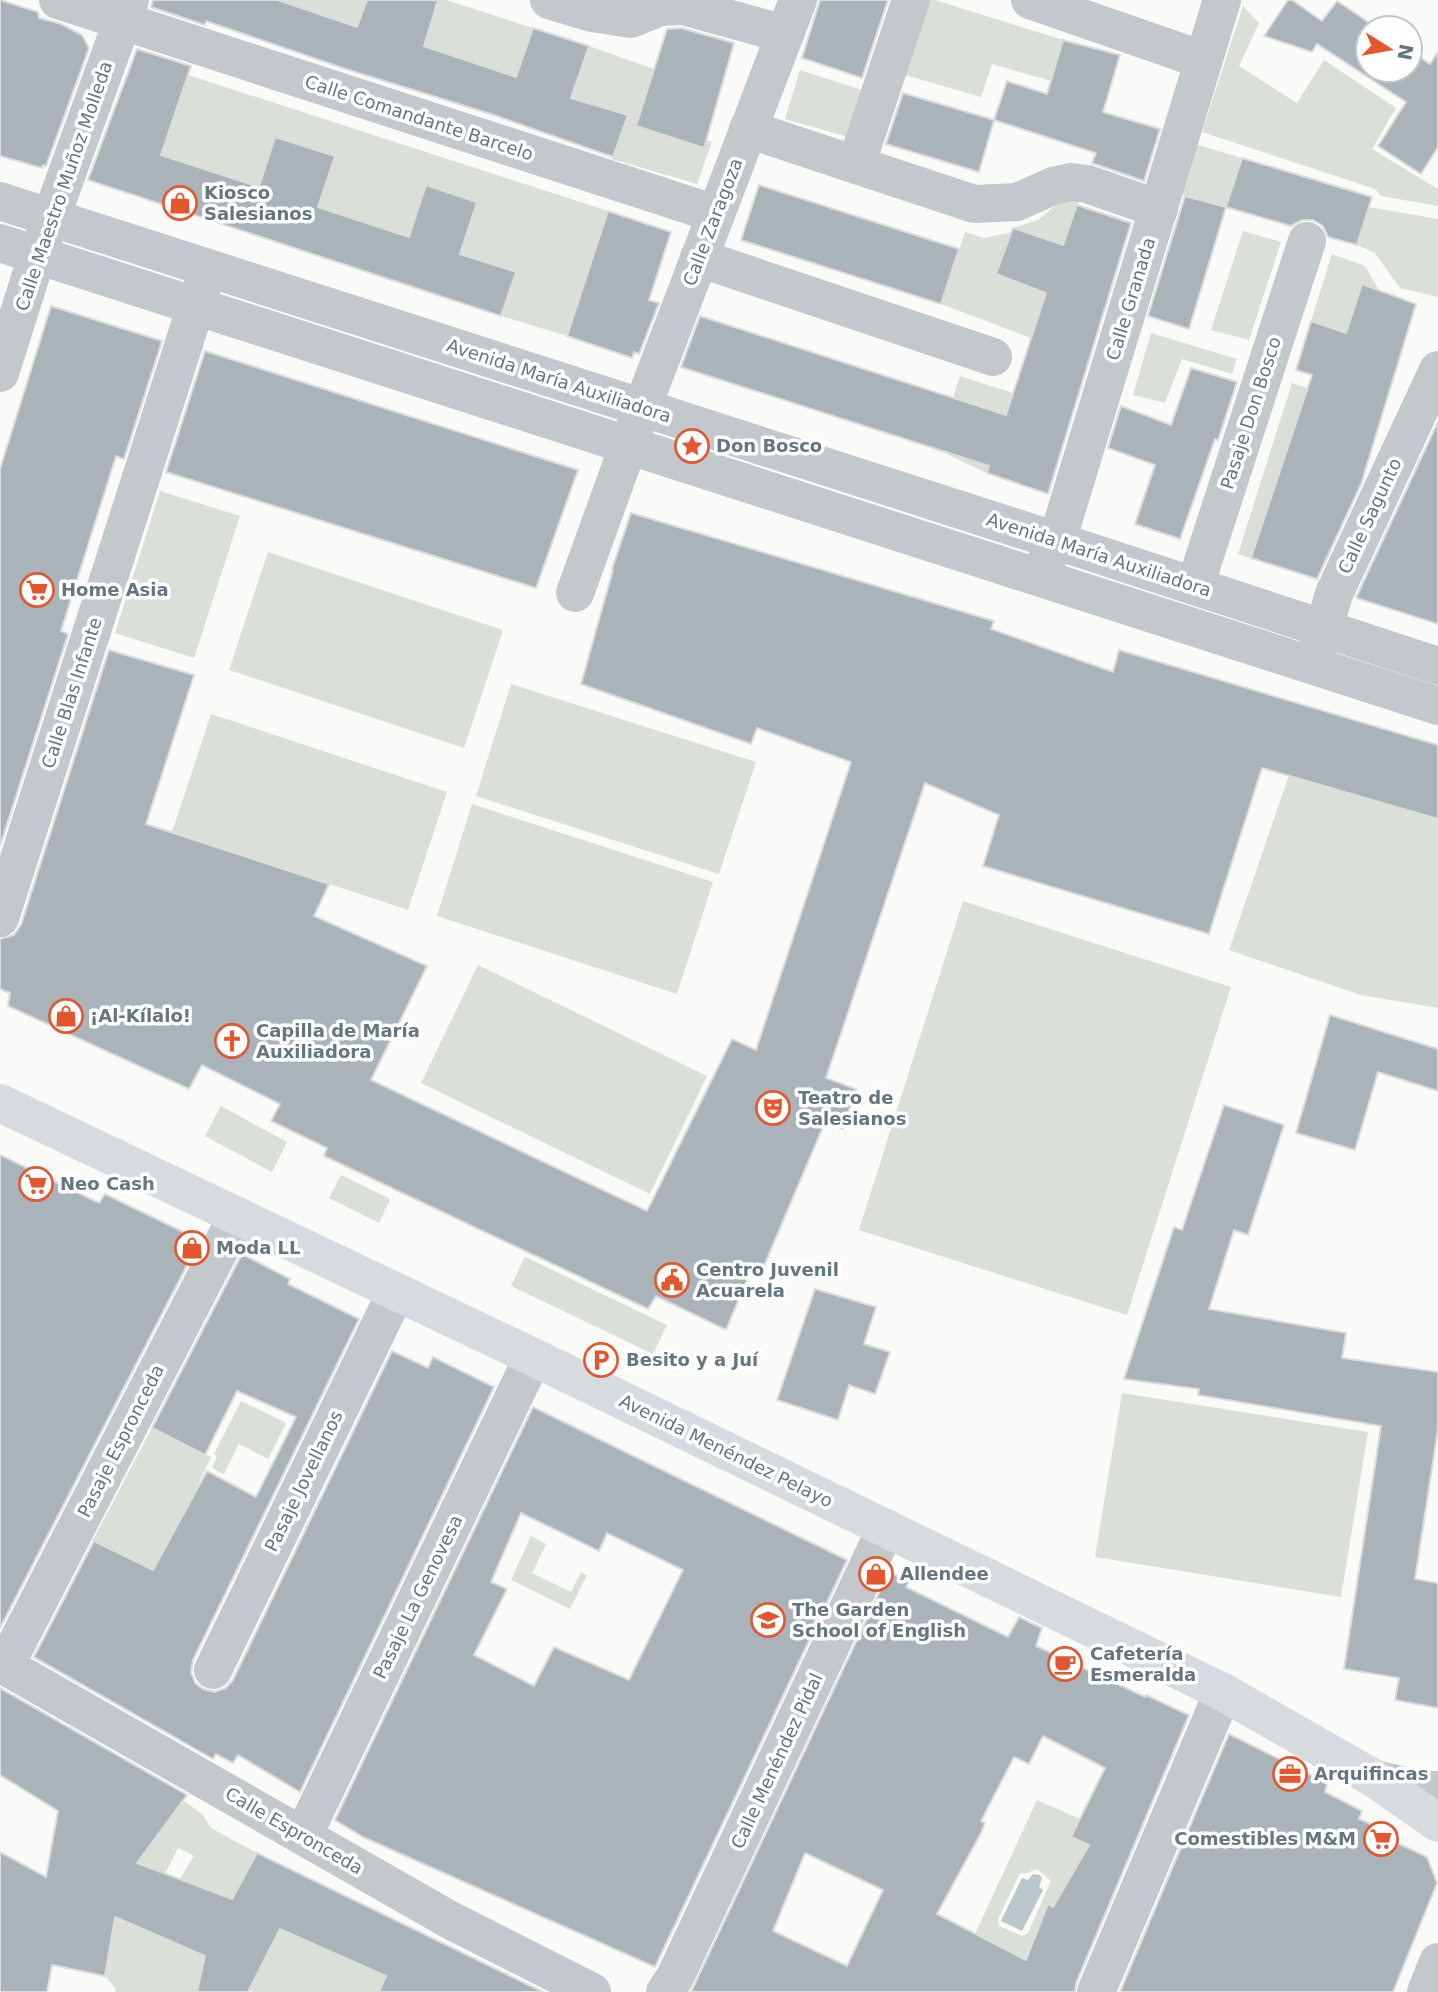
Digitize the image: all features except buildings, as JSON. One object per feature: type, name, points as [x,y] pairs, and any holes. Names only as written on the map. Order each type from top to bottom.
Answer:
[{"type":"main road","name":"Avenida Menéndez Pelayo","points":[[2,1108],[533,1357],[1223,1692],[1375,1779],[1438,1823]]},
{"type":"street","name":"Calle Comandante Barcelo","points":[[58,0],[126,11],[716,214]]},
{"type":"street","points":[[548,0],[592,13],[631,19],[660,7],[683,6],[792,17]]},
{"type":"street","points":[[856,165],[911,0]]},
{"type":"street","points":[[1030,0],[1203,60]]},
{"type":"street","name":"Calle Granada","points":[[1012,568],[1031,570],[1042,565],[1057,541],[1222,0]]},
{"type":"street","name":"Calle Maestro Muñoz Molleda","points":[[0,373],[37,256],[126,11]]},
{"type":"street","name":"Calle Zaragoza","points":[[575,593],[642,408],[792,17]]},
{"type":"street","points":[[748,129],[974,204],[1017,202],[1053,186],[1071,182],[1087,184],[1159,209]]},
{"type":"street","name":"Avenida María Auxiliadora","points":[[0,201],[1438,666]]},
{"type":"street","name":"Pasaje Don Bosco","points":[[1195,586],[1307,241]]},
{"type":"street","points":[[0,243],[1438,706]]},
{"type":"street","points":[[699,258],[993,357]]},
{"type":"street","name":"Calle Blas Infante","points":[[0,918],[208,268]]},
{"type":"street","name":"Calle Sagunto","points":[[1313,666],[1334,594],[1438,370]]},
{"type":"street","name":"Pasaje Espronceda","points":[[2,1665],[237,1216]]},
{"type":"street","name":"Pasaje Jovellanos","points":[[213,1670],[396,1292]]},
{"type":"street","name":"Pasaje La Genovesa","points":[[303,1836],[533,1357]]},
{"type":"street","name":"Calle Menéndez Pidal","points":[[665,1992],[675,1978],[886,1528]]},
{"type":"street","name":"Calle Espronceda","points":[[2,1665],[450,1920],[592,1992]]},
{"type":"street","points":[[1096,1992],[1223,1692]]},
{"type":"street","points":[[1375,1779],[1422,1790],[1438,1790]]},
{"type":"street","points":[[1426,1992],[1438,1962]]},
{"type":"shaded area","points":[[278,0],[367,0],[357,27]]},
{"type":"shaded area","points":[[438,0],[446,0],[533,28],[516,77],[424,46]]},
{"type":"shaded area","points":[[929,0],[1063,40],[1051,81],[992,64],[981,97],[905,75]]},
{"type":"shaded area","points":[[1243,6],[1259,23],[1239,66],[1297,103],[1324,60],[1354,80],[1354,84],[1360,84],[1396,108],[1372,149],[1438,189],[1438,206],[1381,196],[1375,189],[1202,132]]},
{"type":"shaded area","points":[[589,46],[654,69],[636,126],[702,148],[706,140],[712,142],[697,184],[612,159],[627,115],[571,98]]},
{"type":"shaded area","points":[[800,70],[871,93],[858,140],[785,119]]},
{"type":"shaded area","points":[[188,75],[608,211],[567,336],[501,316],[515,272],[460,254],[476,202],[427,185],[409,237],[318,207],[334,156],[275,137],[259,187],[173,193],[168,207],[145,200]]},
{"type":"shaded area","points":[[1195,144],[1242,158],[1226,207],[1179,194]]},
{"type":"shaded area","points":[[1081,196],[1063,245],[1013,228],[1038,220],[1063,199]]},
{"type":"shaded area","points":[[1369,207],[1438,219],[1438,297],[1400,288],[1375,253],[1357,245]]},
{"type":"shaded area","points":[[1243,231],[1281,242],[1249,340],[1211,330]]},
{"type":"shaded area","points":[[965,232],[984,238],[1012,232],[996,274],[1046,293],[1031,338],[941,304]]},
{"type":"shaded area","points":[[1332,254],[1365,266],[1379,290],[1362,284],[1346,333],[1311,321]]},
{"type":"shaded area","points":[[1151,333],[1237,359],[1232,374],[1182,359],[1165,403],[1133,395]]},
{"type":"shaded area","points":[[960,376],[1013,393],[987,473],[936,449]]},
{"type":"shaded area","points":[[1292,383],[1328,395],[1295,426],[1251,558],[1238,554]]},
{"type":"shaded area","points":[[160,491],[240,516],[194,658],[115,633]]},
{"type":"shaded area","points":[[268,552],[503,630],[464,748],[229,670]]},
{"type":"shaded area","points":[[511,684],[756,762],[719,874],[476,796]]},
{"type":"shaded area","points":[[211,714],[447,792],[408,910],[172,832]]},
{"type":"shaded area","points":[[1289,775],[1438,819],[1438,1008],[1361,995],[1229,950]]},
{"type":"shaded area","points":[[472,804],[713,882],[677,994],[437,916]]},
{"type":"shaded area","points":[[963,901],[1231,987],[1127,1315],[859,1230]]},
{"type":"shaded area","points":[[478,965],[707,1076],[650,1194],[421,1083]]},
{"type":"shaded area","points":[[221,1106],[287,1142],[272,1172],[205,1136]]},
{"type":"shaded area","points":[[341,1175],[390,1199],[379,1223],[329,1198]]},
{"type":"shaded area","points":[[525,1257],[667,1325],[653,1354],[511,1286]]},
{"type":"shaded area","points":[[1122,1393],[1368,1432],[1341,1597],[1095,1557]]},
{"type":"shaded area","points":[[241,1401],[286,1423],[268,1459],[239,1444],[224,1474],[212,1468],[217,1456],[214,1454]]},
{"type":"shaded area","points":[[152,1428],[211,1457],[153,1570],[93,1540]]},
{"type":"shaded area","points":[[531,1536],[546,1544],[532,1573],[571,1592],[581,1572],[587,1575],[570,1609],[511,1580]]},
{"type":"shaded area","points":[[183,1800],[203,1815],[211,1828],[257,1853],[231,1901],[236,1909],[201,1971],[197,1992],[115,1992],[116,1989],[105,1976],[115,1917],[155,1934],[180,1879],[194,1856],[178,1848],[165,1874],[138,1862]]},
{"type":"shaded area","points":[[1037,1800],[1080,1819],[1072,1837],[1096,1849],[1053,1907],[1048,1904],[1025,1959],[975,1934]],"holes":[[[1037,1869],[1051,1881],[1028,1933],[1022,1936],[999,1926],[998,1919],[1020,1873]]]},
{"type":"shaded area","points":[[1033,1874],[1042,1878],[1039,1887],[1043,1890],[1022,1931],[1001,1921],[1022,1878],[1028,1880]]},
{"type":"shaded area","points":[[280,1929],[393,1959],[379,1992],[252,1992],[249,1990]]},
{"type":"place","name":"Kiosco Salesianos","points":[[180,203]]},
{"type":"place","name":"Don Bosco","points":[[692,446]]},
{"type":"place","name":"Home Asia","points":[[37,590]]},
{"type":"place","name":"¡Al-Kílalo!","points":[[66,1016]]},
{"type":"place","name":"Capilla de María Auxiliadora","points":[[232,1041]]},
{"type":"place","name":"Teatro de Salesianos","points":[[773,1108]]},
{"type":"place","name":"Neo Cash","points":[[36,1184]]},
{"type":"place","name":"Moda LL","points":[[192,1248]]},
{"type":"place","name":"Centro Juvenil Acuarela","points":[[672,1280]]},
{"type":"place","name":"Besito y a Juí","points":[[601,1360]]},
{"type":"place","name":"Allendee","points":[[876,1574]]},
{"type":"place","name":"The Garden School of English","points":[[768,1620]]},
{"type":"place","name":"Cafetería Esmeralda","points":[[1065,1664]]},
{"type":"place","name":"Arquifincas","points":[[1290,1774]]},
{"type":"place","name":"Comestibles M&M","points":[[1381,1839]]}]
